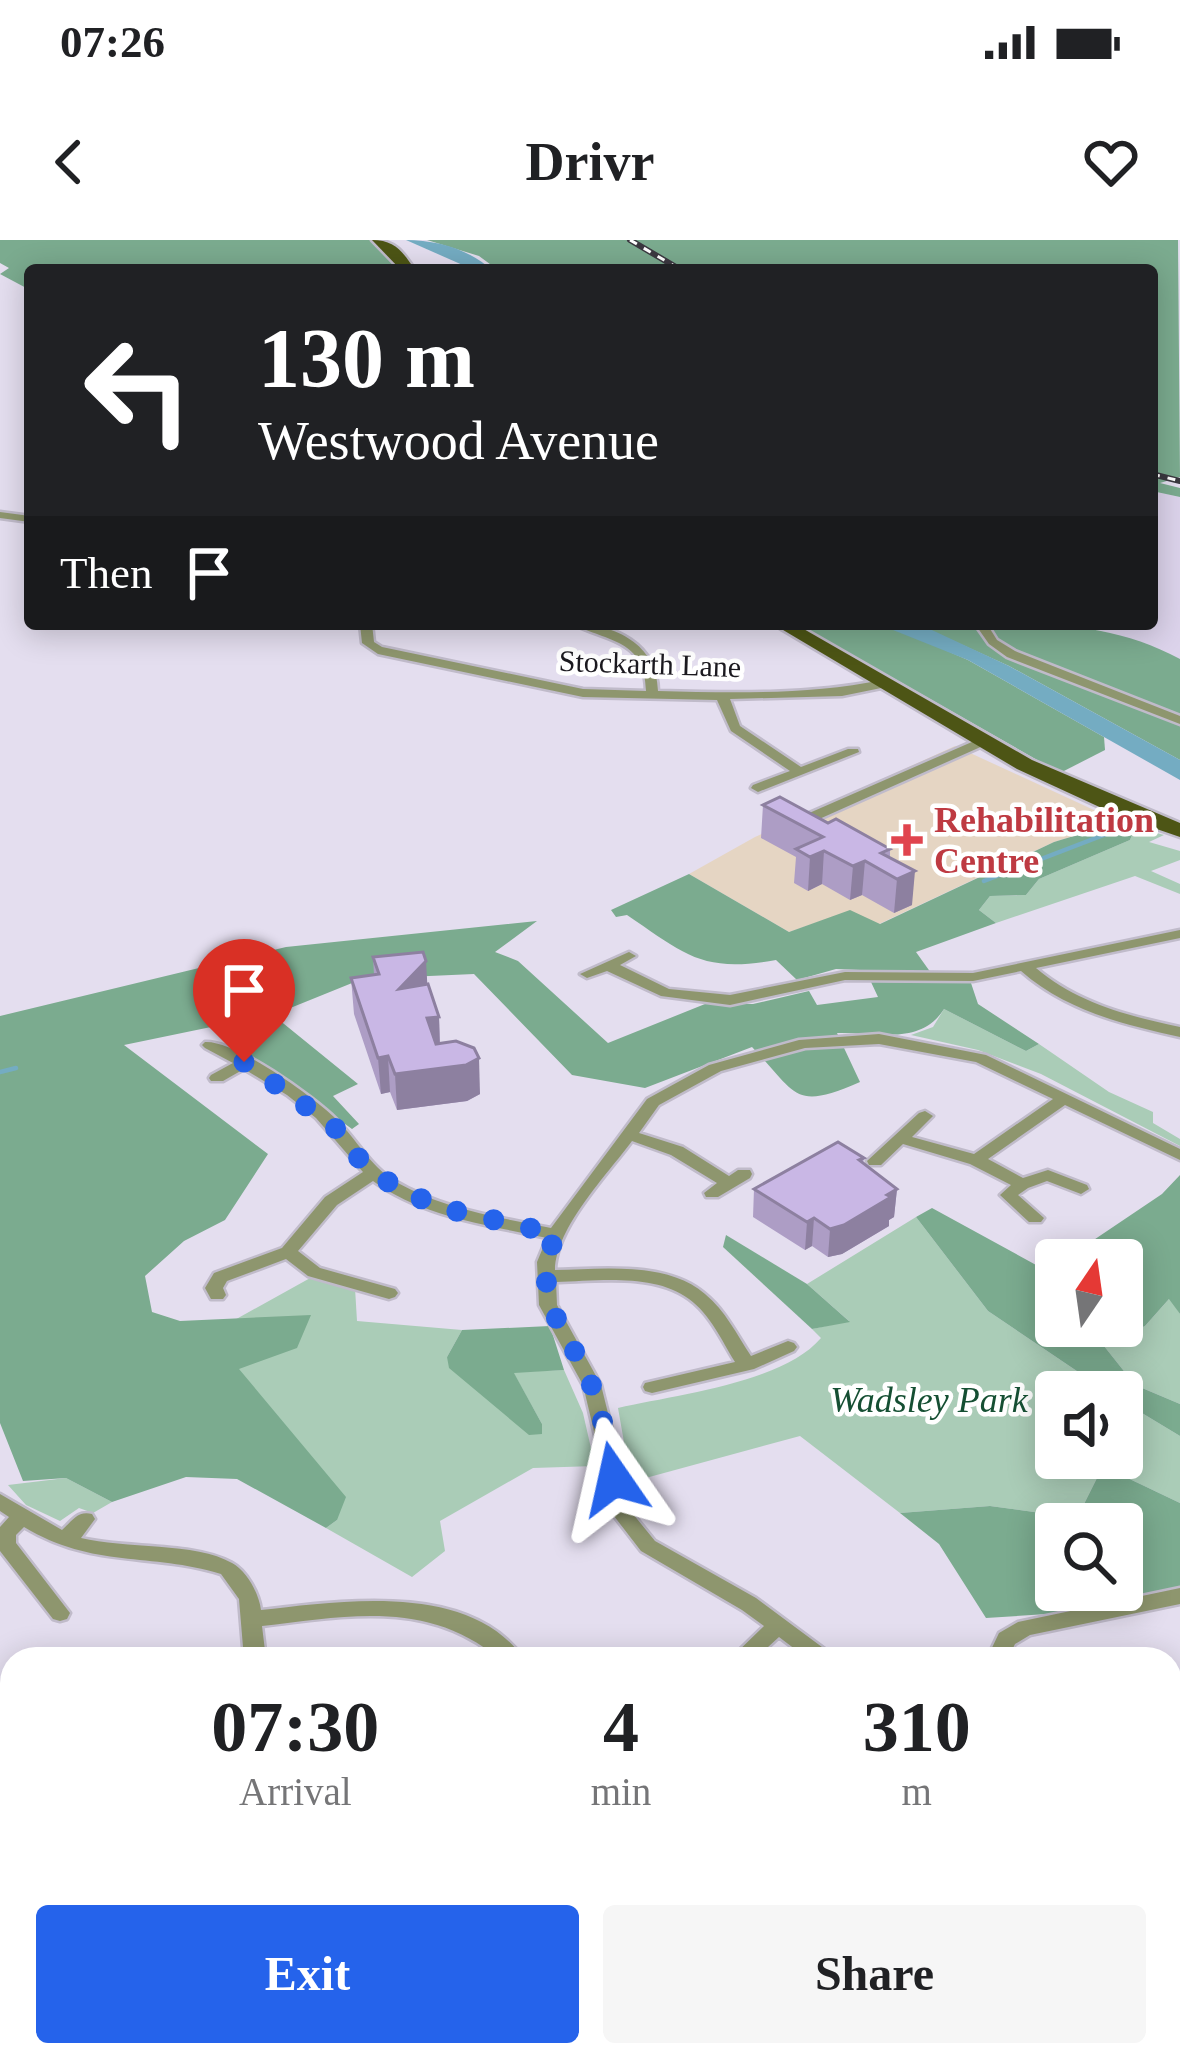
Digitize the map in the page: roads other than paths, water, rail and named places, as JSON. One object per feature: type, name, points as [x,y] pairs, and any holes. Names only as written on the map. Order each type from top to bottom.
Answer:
[{"type":"main road","points":[[792,630],[980,742],[1094,800],[1180,830]]},
{"type":"street","name":"Stockarth Lane","points":[[367,630],[368,643],[386,652],[567,691],[722,696],[842,692],[883,684]]},
{"type":"street","points":[[604,630],[635,645],[652,670],[652,696]]},
{"type":"street","points":[[985,630],[1011,654],[1180,720]]},
{"type":"street","points":[[722,696],[734,728],[798,771]]},
{"type":"street","points":[[830,841],[808,827],[808,821],[980,742]]},
{"type":"street","points":[[758,788],[853,752]]},
{"type":"street","points":[[607,965],[644,986],[716,1000],[764,995],[845,976],[933,980],[1180,934]]},
{"type":"street","points":[[587,974],[628,956]]},
{"type":"street","points":[[1024,966],[1052,989],[1088,1008],[1180,1032]]},
{"type":"street","points":[[807,1647],[648,1546],[624,1516],[592,1385],[548,1305],[544,1276],[556,1234],[627,1134],[653,1102],[700,1075],[753,1054],[833,1040],[879,1040],[953,1050],[1003,1066],[1180,1155]]},
{"type":"street","points":[[210,1045],[244,1062],[334,1126],[373,1173],[418,1199],[556,1234]]},
{"type":"street","points":[[217,1078],[244,1062]]},
{"type":"street","points":[[976,1160],[992,1144],[1065,1099]]},
{"type":"street","points":[[875,1161],[925,1116]]},
{"type":"street","points":[[627,1134],[737,1179],[712,1193]]},
{"type":"street","points":[[902,1139],[976,1160],[1022,1184]]},
{"type":"street","points":[[217,1295],[216,1282],[226,1273],[288,1252],[331,1201],[373,1173]]},
{"type":"street","points":[[1035,1218],[1008,1196],[1022,1184],[1048,1175],[1081,1189]]},
{"type":"street","points":[[288,1252],[314,1272],[389,1293]]},
{"type":"street","points":[[544,1276],[616,1276],[685,1287],[703,1301],[747,1365]]},
{"type":"street","points":[[652,1388],[747,1365],[788,1347]]},
{"type":"street","points":[[0,1501],[65,1540],[105,1550],[170,1554],[228,1569],[241,1582],[254,1647]]},
{"type":"street","points":[[22,1516],[6,1533],[6,1544],[60,1613]]},
{"type":"street","points":[[65,1540],[86,1519]]},
{"type":"street","points":[[1003,1647],[1025,1628],[1177,1602]]},
{"type":"street","points":[[252,1619],[358,1608],[406,1609],[469,1628],[496,1647]]},
{"type":"street","points":[[754,1647],[779,1625]]},
{"type":"water","points":[[893,630],[932,630],[1009,666],[1180,760],[1180,780],[968,660]]},
{"type":"waterway","points":[[413,240],[475,264]]},
{"type":"waterway","points":[[984,881],[1122,828]]},
{"type":"waterway","points":[[0,1072],[16,1068]]},
{"type":"railway","points":[[630,240],[671,264]]},
{"type":"railway","points":[[1158,476],[1180,481]]},
{"type":"place","name":"Rehabilitation Centre","points":[[907,840]]},
{"type":"park label","name":"Wadsley Park","points":[[929,1399]]}]
